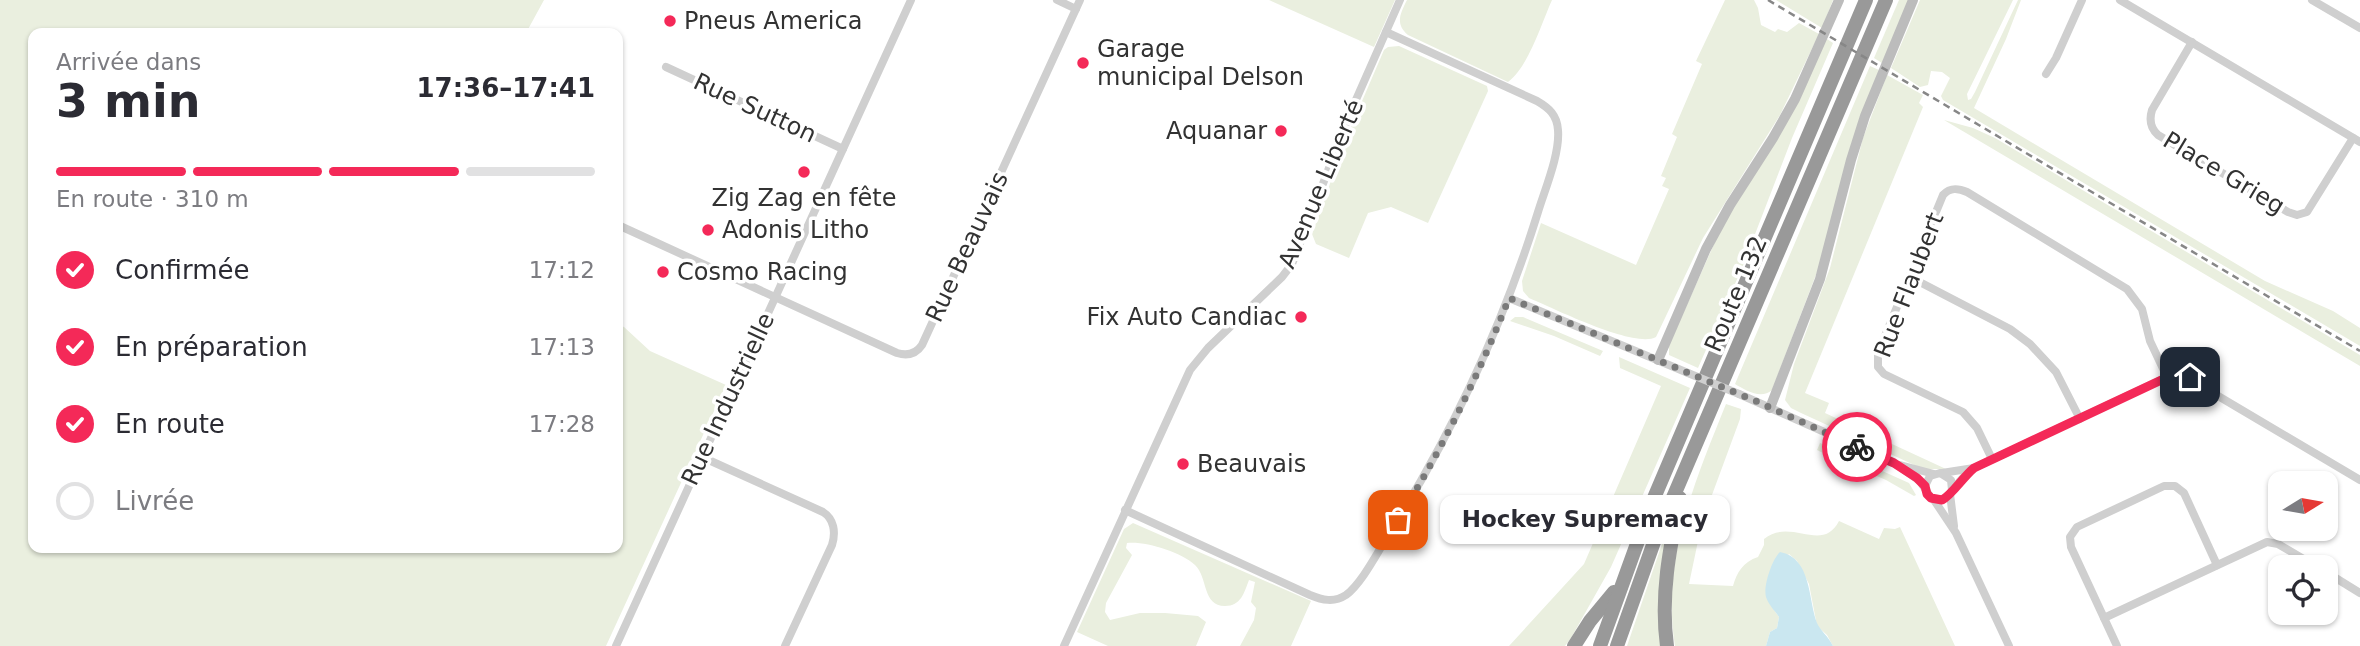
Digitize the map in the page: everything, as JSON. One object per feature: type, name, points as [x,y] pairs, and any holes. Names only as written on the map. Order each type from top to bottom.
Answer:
[{"type":"highway","name":"Route 132","points":[[1600,646],[1670,459],[1866,0]]},
{"type":"highway","name":"Route 132","points":[[1617,646],[1654,542],[1886,0]]},
{"type":"highway","points":[[1667,646],[1664,612],[1666,570],[1685,472]]},
{"type":"highway","points":[[1574,646],[1590,621],[1622,583]]},
{"type":"street","points":[[1057,0],[1078,4]]},
{"type":"street","name":"Avenue Liberté","points":[[1064,646],[1190,370],[1208,348],[1282,277],[1292,264],[1347,121],[1400,0]]},
{"type":"street","points":[[1658,360],[1706,249],[1789,110],[1813,63],[1839,0]]},
{"type":"street","points":[[1770,408],[1820,279],[1865,116],[1913,0]]},
{"type":"street","points":[[2046,74],[2082,0]]},
{"type":"street","points":[[2120,0],[2356,140]]},
{"type":"street","points":[[2312,0],[2360,28]]},
{"type":"street","name":"Rue Industrielle","points":[[616,646],[908,1]]},
{"type":"street","name":"Rue Beauvais","points":[[775,297],[897,353],[910,354],[919,349],[1078,4]]},
{"type":"street","points":[[1125,510],[1325,600],[1342,597],[1354,586],[1428,471],[1485,358],[1509,298],[1552,166],[1558,133],[1555,116],[1537,101],[1386,32]]},
{"type":"street","name":"Place Grieg","points":[[2192,42],[2152,110],[2152,128],[2158,135],[2297,215],[2310,209],[2356,140]]},
{"type":"street","name":"Rue Sutton","points":[[666,67],[843,149]]},
{"type":"street","name":"Rue Flaubert","points":[[1992,459],[1978,428],[1963,412],[1884,374],[1878,367],[1878,353],[1944,195],[1955,189],[1963,190],[2127,289],[2142,309],[2150,341],[2167,377]]},
{"type":"street","points":[[623,227],[775,297]]},
{"type":"street","points":[[1910,277],[2005,326],[2030,344],[2056,372],[2080,419]]},
{"type":"street","points":[[1509,298],[1739,394],[1894,463],[1917,478],[1956,533],[2008,646]]},
{"type":"street","points":[[1934,500],[1944,499],[1974,468],[2176,374],[2190,377],[2360,480]]},
{"type":"street","points":[[702,457],[822,512],[831,519],[834,534],[831,545],[785,646]]},
{"type":"street","points":[[1894,463],[1951,480],[1951,509],[1956,533]]},
{"type":"street","points":[[1925,486],[1929,477],[1937,474],[1974,468]]},
{"type":"street","points":[[2117,646],[2071,547],[2072,533],[2077,527],[2164,486],[2175,486],[2183,494],[2217,565]]},
{"type":"street","points":[[2104,618],[2264,544],[2272,542],[2295,555]]},
{"type":"street","points":[[2338,579],[2360,593]]},
{"type":"green space","points":[[0,0],[544,0],[529,28],[28,28],[28,553],[623,553],[623,326],[650,351],[726,385],[606,646],[0,646]]},
{"type":"green space","points":[[1269,0],[1395,0],[1374,47]]},
{"type":"green space","points":[[1407,0],[1552,0],[1528,56],[1508,82],[1408,35],[1400,23]]},
{"type":"green space","points":[[1725,0],[1754,0],[1761,25],[1775,32],[1778,29],[1787,32],[1799,23],[1819,34],[1780,115],[1703,238],[1656,337],[1645,339],[1613,333],[1529,298],[1523,291],[1522,281],[1541,223],[1636,265],[1669,189],[1662,186],[1666,178],[1661,176],[1677,137],[1672,134],[1702,64],[1696,61]]},
{"type":"green space","points":[[1776,0],[1833,0],[1822,28]]},
{"type":"green space","points":[[1899,0],[1910,0],[1882,63],[1874,58]]},
{"type":"green space","points":[[1920,0],[2013,0],[1967,94],[1968,100],[1975,92],[2018,0],[2021,0],[1974,108],[2265,281],[2333,311],[2360,328],[2360,346],[1943,100],[1941,96],[1950,78],[1942,72],[1931,71],[1928,85],[1920,87],[1891,68]]},
{"type":"green space","points":[[1827,39],[1833,43],[1792,138],[1742,268],[1698,368],[1669,355],[1669,345],[1723,224]]},
{"type":"green space","points":[[1399,46],[1487,86],[1488,91],[1428,223],[1391,207],[1368,213],[1349,258],[1316,244],[1312,234],[1347,136],[1384,50]]},
{"type":"green space","points":[[1870,66],[1879,70],[1825,251],[1772,390],[1763,394],[1753,393],[1735,384]]},
{"type":"green space","points":[[1887,75],[1923,95],[1919,103],[1923,107],[1805,393],[1829,403],[1825,413],[1946,469],[1923,469],[1791,408],[1785,400],[1794,364],[1830,268],[1863,138]]},
{"type":"green space","points":[[1944,120],[1973,128],[1995,138],[2360,355],[2360,366]]},
{"type":"green space","points":[[1515,317],[1523,317],[1603,351],[1600,356],[1510,321]]},
{"type":"green space","points":[[1619,357],[1690,388],[1611,567],[1571,638],[1565,646],[1509,646],[1584,564],[1661,386],[1620,368]]},
{"type":"green space","points":[[1726,404],[1741,409],[1740,419],[1702,522],[1689,584],[1733,586],[1741,568],[1758,557],[1764,539],[1774,533],[1824,535],[1839,521],[1879,539],[1884,528],[1900,527],[1955,646],[1833,646],[1827,635],[1817,626],[1809,584],[1797,561],[1789,554],[1767,584],[1768,598],[1779,617],[1777,628],[1770,632],[1766,646],[1675,646],[1672,614],[1677,552],[1693,492]]},
{"type":"green space","points":[[1820,443],[1909,483],[1916,495],[1817,450]]},
{"type":"green space","points":[[1133,523],[1311,601],[1291,646],[1240,646],[1254,620],[1256,608],[1251,602],[1255,582],[1249,580],[1241,598],[1235,604],[1218,605],[1209,596],[1199,570],[1189,560],[1163,548],[1135,543],[1127,543],[1126,548],[1132,555],[1106,603],[1105,612],[1110,620],[1140,613],[1198,616],[1206,622],[1196,646],[1108,646],[1077,632],[1124,529]]},
{"type":"green space","points":[[1663,541],[1667,542],[1661,646],[1627,646]]},
{"type":"water","points":[[1780,552],[1798,562],[1807,581],[1817,623],[1833,646],[1766,646],[1770,632],[1777,628],[1779,617],[1767,600],[1765,592],[1771,567]]},
{"type":"railway","points":[[1768,0],[2360,351]]},
{"type":"way so far","points":[[1398,520],[1454,421],[1485,358],[1509,298],[1758,402],[1857,447]]},
{"type":"place","name":"Pneus America","points":[[670,21]]},
{"type":"place","name":"Garage municipal Delson","points":[[1083,63]]},
{"type":"place","name":"Aquanar","points":[[1281,131]]},
{"type":"place","name":"Zig Zag en fête","points":[[804,172]]},
{"type":"place","name":"Adonis Litho","points":[[708,230]]},
{"type":"place","name":"Cosmo Racing","points":[[663,272]]},
{"type":"place","name":"Fix Auto Candiac","points":[[1301,317]]},
{"type":"place","name":"Beauvais","points":[[1183,464]]},
{"type":"place","name":"Hockey Supremacy","points":[[1398,520]]},
{"type":"route","points":[[1857,447],[1894,463],[1920,481],[1931,498],[1942,500],[1946,499],[1957,483],[1974,468],[2172,375],[2190,377]]}]
